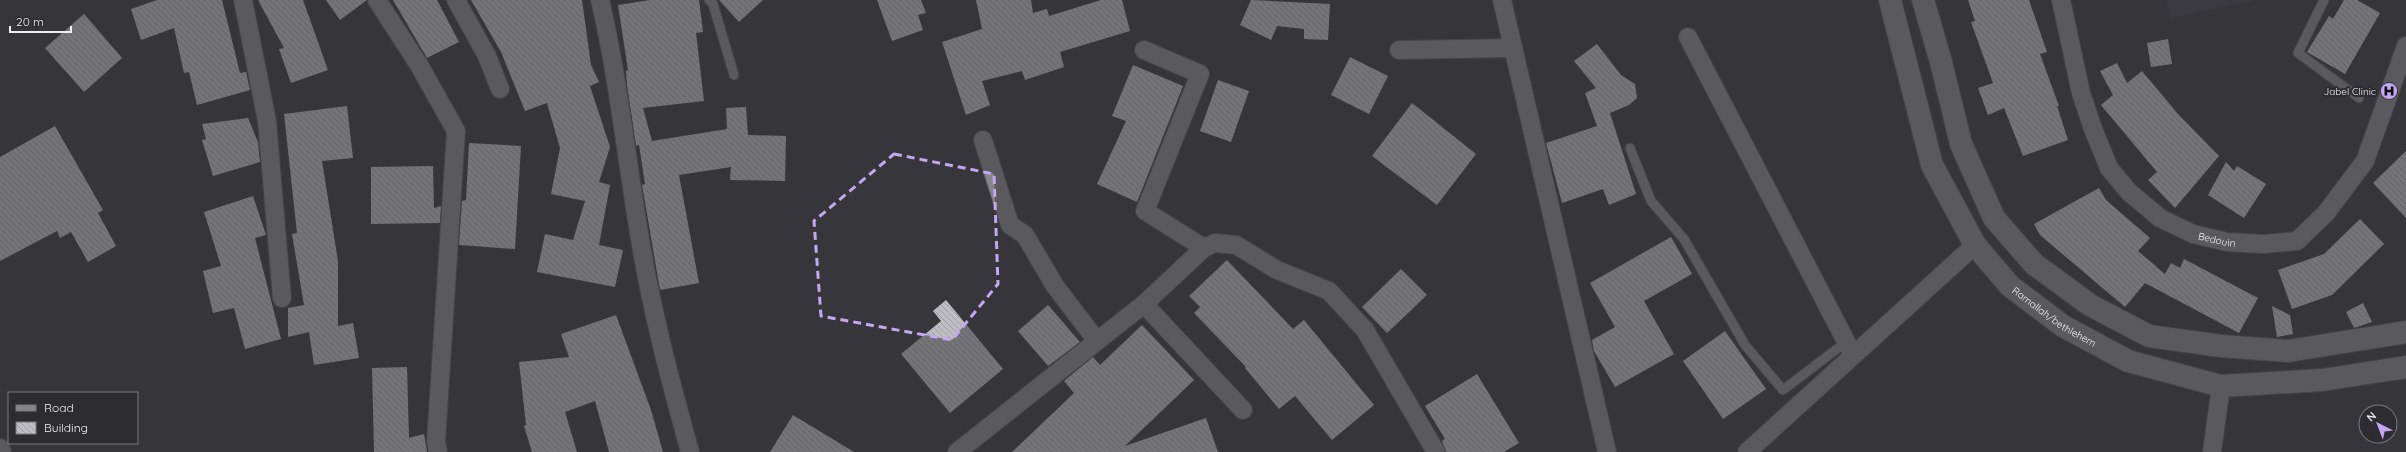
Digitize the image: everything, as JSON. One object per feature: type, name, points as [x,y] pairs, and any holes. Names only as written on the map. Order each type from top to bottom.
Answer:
[{"type":"main road","name":"Ramallah/bethlehem","points":[[1890,0],[1932,166],[1975,245],[2010,286],[2063,326],[2128,362],[2221,386],[2322,380],[2406,367]]},
{"type":"main road","points":[[1923,0],[1942,62],[1961,144],[1994,218],[2034,264],[2090,305],[2149,336],[2221,346],[2288,350],[2406,332]]},
{"type":"street","points":[[243,0],[267,121],[282,298]]},
{"type":"street","points":[[377,0],[419,65],[456,131],[436,434],[438,452]]},
{"type":"street","points":[[456,0],[487,56],[500,89]]},
{"type":"street","points":[[600,0],[612,51],[639,234],[661,349],[690,452]]},
{"type":"street","points":[[1502,0],[1607,452]]},
{"type":"street","name":"Bedouin","points":[[2061,0],[2081,93],[2093,129],[2109,168],[2128,192],[2160,218],[2193,234],[2227,242],[2264,244],[2297,240],[2326,213],[2365,161],[2406,46]]},
{"type":"street","points":[[1688,37],[1849,348]]},
{"type":"street","points":[[1399,50],[1513,48]]},
{"type":"street","points":[[1144,50],[1200,74],[1145,211],[1204,248]]},
{"type":"street","points":[[983,140],[1010,225],[1025,235],[1055,286],[1097,341]]},
{"type":"street","points":[[957,452],[1144,304],[1204,248],[1215,243],[1236,246],[1277,270],[1329,290],[1365,330],[1436,452]]},
{"type":"street","points":[[1747,452],[1849,348],[1975,245]]},
{"type":"street","points":[[1144,304],[1243,410]]},
{"type":"street","points":[[2212,452],[2221,386]]},
{"type":"street","points":[[0,448],[2,452]]},
{"type":"lane","points":[[709,0],[713,4],[734,75]]},
{"type":"lane","points":[[2324,0],[2298,53],[2359,98]]},
{"type":"lane","points":[[1630,148],[1651,201],[1684,239],[1745,345],[1783,390],[1849,348]]},
{"type":"highlighted area","points":[[894,154],[994,174],[998,284],[952,340],[821,316],[814,221]]},
{"type":"shaded area","points":[[2167,0],[2253,0],[2171,18]]},
{"type":"building","points":[[157,0],[222,0],[240,73],[246,72],[250,90],[197,105],[189,72],[184,73],[174,28],[141,40],[131,9]]},
{"type":"building","points":[[258,0],[303,0],[328,70],[291,83],[279,49],[284,48]]},
{"type":"building","points":[[326,0],[367,0],[340,20]]},
{"type":"building","points":[[393,0],[437,0],[459,42],[427,58]]},
{"type":"building","points":[[471,0],[582,0],[591,65],[599,82],[590,86],[610,147],[599,182],[610,185],[599,245],[623,250],[615,287],[537,272],[545,234],[573,240],[585,201],[551,194],[560,148],[547,103],[525,111],[501,52]]},
{"type":"building","points":[[650,0],[699,0],[703,32],[696,33],[704,101],[643,108],[652,141],[727,129],[726,108],[746,107],[748,135],[786,136],[785,181],[730,180],[731,167],[679,175],[699,283],[660,290],[642,185],[645,184],[639,145],[636,146],[627,85],[626,71],[628,70],[618,5]]},
{"type":"building","points":[[719,0],[763,0],[739,22]]},
{"type":"building","points":[[877,0],[921,0],[926,13],[918,15],[923,30],[892,41]]},
{"type":"building","points":[[976,0],[1031,0],[1033,13],[1047,9],[1049,16],[1101,0],[1122,0],[1130,31],[1060,52],[1064,67],[1025,80],[1022,71],[982,81],[990,105],[966,115],[942,42],[982,29]]},
{"type":"building","points":[[1251,0],[1330,4],[1328,40],[1304,39],[1304,29],[1277,26],[1271,40],[1240,25]]},
{"type":"building","points":[[1968,0],[2029,0],[2047,52],[2040,54],[2059,106],[2057,106],[2068,140],[2023,156],[2004,108],[1988,115],[1978,88],[1993,83],[1971,22],[1975,21]]},
{"type":"building","points":[[2344,0],[2357,0],[2380,13],[2345,74],[2307,52],[2329,16],[2333,19]]},
{"type":"building","points":[[84,14],[122,58],[84,92],[45,48]]},
{"type":"building","points":[[2168,39],[2172,64],[2151,67],[2147,43]]},
{"type":"building","points":[[1597,44],[1621,75],[1635,84],[1637,98],[1629,105],[1610,113],[1636,194],[1609,205],[1603,189],[1562,203],[1546,143],[1597,126],[1585,93],[1596,88],[1574,61]]},
{"type":"building","points":[[1350,57],[1388,76],[1369,114],[1331,95]]},
{"type":"building","points":[[2117,63],[2127,83],[2142,71],[2178,114],[2219,156],[2175,208],[2148,180],[2157,172],[2101,105],[2113,95],[2100,71]]},
{"type":"building","points":[[1133,65],[1183,86],[1137,202],[1097,184],[1126,121],[1112,116]]},
{"type":"building","points":[[1218,80],[1249,91],[1231,142],[1200,131]]},
{"type":"building","points":[[1412,103],[1476,154],[1437,205],[1372,156]]},
{"type":"building","points":[[347,106],[353,158],[322,161],[338,261],[338,326],[353,323],[359,358],[314,365],[309,332],[288,337],[288,308],[304,305],[292,234],[297,233],[284,114]]},
{"type":"building","points":[[248,118],[258,142],[260,162],[213,176],[202,140],[206,139],[202,124]]},
{"type":"building","points":[[55,126],[103,210],[98,213],[116,246],[88,262],[71,232],[60,238],[57,231],[0,261],[0,157]]},
{"type":"building","points":[[469,143],[521,146],[515,249],[459,245],[462,201],[466,200]]},
{"type":"building","points":[[2406,151],[2406,218],[2373,183]]},
{"type":"building","points":[[2226,162],[2234,171],[2237,166],[2266,184],[2244,218],[2208,195]]},
{"type":"building","points":[[433,166],[434,208],[441,206],[440,223],[371,224],[371,167]]},
{"type":"building","points":[[2099,188],[2106,200],[2150,238],[2138,251],[2165,274],[2171,263],[2180,268],[2184,259],[2258,298],[2239,333],[2145,283],[2125,307],[2040,235],[2034,224]]},
{"type":"building","points":[[253,196],[266,235],[255,238],[281,339],[245,349],[234,308],[213,313],[203,271],[221,266],[204,212]]},
{"type":"building","points":[[2360,219],[2384,244],[2332,295],[2292,309],[2278,270],[2324,254]]},
{"type":"building","points":[[1671,237],[1692,274],[1644,301],[1674,354],[1615,387],[1594,351],[1592,340],[1615,327],[1590,283]]},
{"type":"building","points":[[1227,260],[1293,329],[1304,320],[1374,405],[1332,440],[1295,396],[1279,409],[1245,368],[1246,367],[1194,313],[1200,307],[1189,296]]},
{"type":"building","points":[[1401,269],[1427,295],[1387,333],[1362,307]]},
{"type":"building","points":[[946,300],[1003,369],[950,413],[901,354],[941,321],[933,311]]},
{"type":"building","points":[[2363,303],[2372,322],[2354,328],[2346,312]]},
{"type":"building","points":[[1048,305],[1080,342],[1048,366],[1018,331]]},
{"type":"building","points":[[2272,306],[2290,315],[2293,334],[2277,337]]},
{"type":"building","points":[[616,315],[651,410],[663,452],[609,452],[595,401],[565,412],[577,452],[532,452],[524,426],[526,425],[519,362],[569,357],[561,334]]},
{"type":"building","points":[[1142,325],[1194,380],[1125,446],[1206,418],[1218,452],[1012,452],[1074,393],[1064,381],[1093,357],[1100,365]]},
{"type":"building","points":[[1725,331],[1766,389],[1723,419],[1683,361]]},
{"type":"building","points":[[407,367],[409,438],[424,434],[427,452],[374,452],[372,368]]},
{"type":"building","points":[[1477,374],[1519,443],[1504,452],[1446,452],[1442,441],[1445,439],[1425,406]]},
{"type":"building","points":[[793,415],[854,452],[770,452]]},
{"type":"place","name":"Jabel Clinic","points":[[2389,91]]}]
